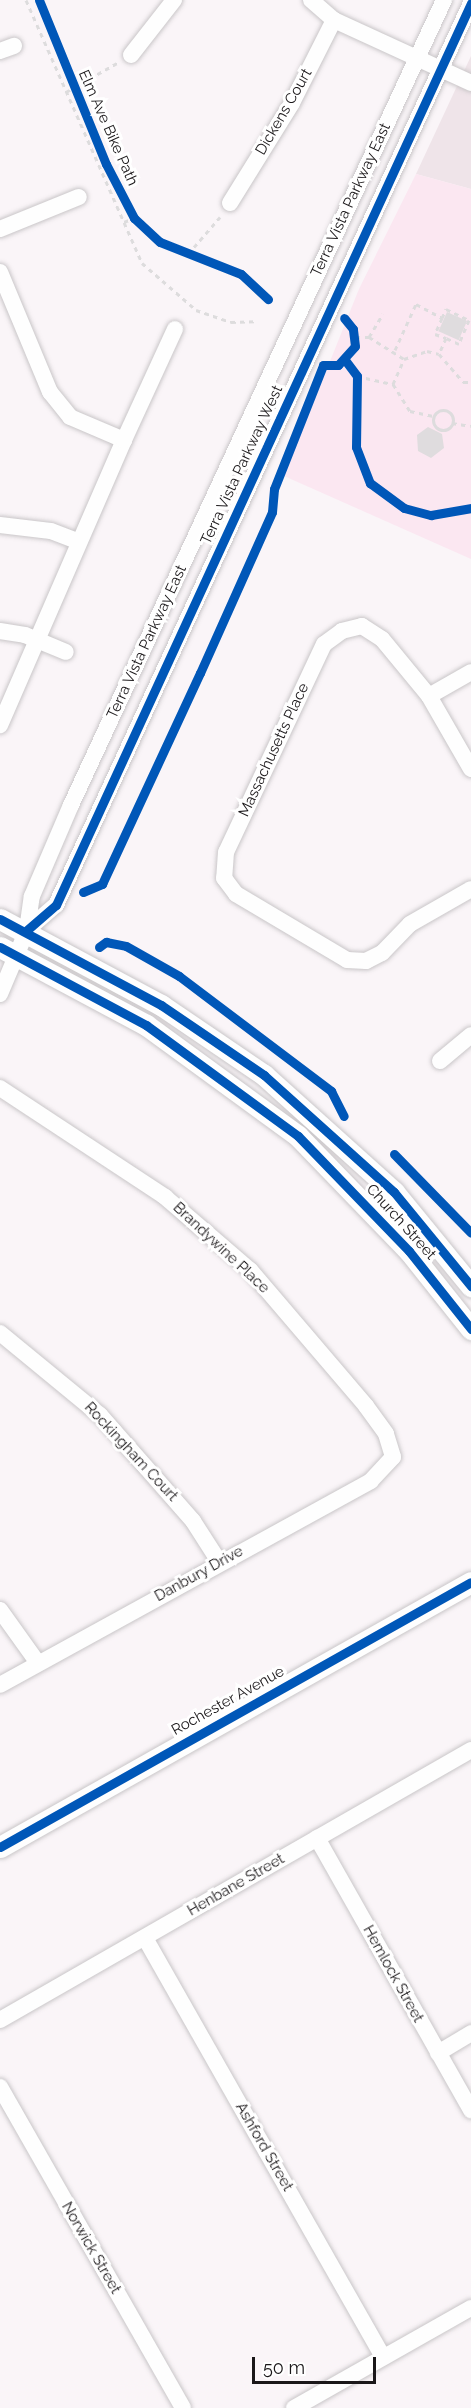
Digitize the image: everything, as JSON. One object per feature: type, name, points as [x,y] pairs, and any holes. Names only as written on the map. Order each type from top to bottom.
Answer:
[{"type":"main road","name":"Church Street","points":[[0,919],[27,930],[161,1005],[264,1075],[394,1192],[471,1286]]},
{"type":"main road","name":"Church Street","points":[[8,951],[146,1025],[298,1136],[409,1251],[471,1329]]},
{"type":"main road","name":"Rochester Avenue","points":[[0,1847],[471,1582]]},
{"type":"street","points":[[131,55],[174,0]]},
{"type":"street","points":[[311,0],[334,20],[471,83]]},
{"type":"street","name":"Terra Vista Parkway East","points":[[0,994],[8,951],[27,930],[30,902],[71,805],[444,0]]},
{"type":"street","name":"Terra Vista Parkway West","points":[[27,930],[56,905],[471,3]]},
{"type":"street","name":"Dickens Court","points":[[230,203],[292,103],[334,20]]},
{"type":"street","points":[[0,229],[79,197]]},
{"type":"street","points":[[0,272],[50,392],[70,417],[124,440]]},
{"type":"street","points":[[0,725],[39,640],[51,599],[175,329]]},
{"type":"street","points":[[0,525],[51,531],[79,542]]},
{"type":"street","name":"Massachusetts Place","points":[[429,696],[382,639],[362,626],[342,631],[324,644],[226,852],[224,878],[236,894],[347,960],[366,961],[382,953],[410,924],[471,889]]},
{"type":"street","points":[[0,631],[39,640],[66,652]]},
{"type":"street","points":[[471,672],[429,696],[471,769]]},
{"type":"street","points":[[440,1061],[471,1035]]},
{"type":"street","name":"Brandywine Place","points":[[0,1088],[165,1197],[250,1270],[366,1406],[386,1434],[393,1457]]},
{"type":"street","name":"Rockingham Court","points":[[0,1333],[100,1415],[193,1521],[220,1563]]},
{"type":"street","name":"Danbury Drive","points":[[0,1685],[370,1481],[393,1457]]},
{"type":"street","points":[[0,1610],[38,1663]]},
{"type":"street","name":"Henbane Street","points":[[0,2020],[471,1750]]},
{"type":"street","name":"Hemlock Street","points":[[317,1838],[471,2110]]},
{"type":"street","name":"Ashford Street","points":[[145,1938],[384,2357]]},
{"type":"street","points":[[438,2053],[471,2033]]},
{"type":"street","name":"Norwick Street","points":[[0,2087],[183,2408]]},
{"type":"street","points":[[294,2408],[471,2308]]},
{"type":"path","points":[[26,0],[70,90],[131,55]]},
{"type":"path","points":[[173,248],[192,256],[230,203]]},
{"type":"path","points":[[129,220],[142,263],[178,298],[214,318],[256,321]]},
{"type":"path","points":[[395,350],[416,304],[442,318]]},
{"type":"path","points":[[259,308],[256,321],[262,334]]},
{"type":"path","points":[[446,309],[469,320],[459,344],[435,333],[442,318],[446,309]]},
{"type":"path","points":[[369,338],[382,314]]},
{"type":"path","points":[[355,337],[369,338],[395,350],[404,359]]},
{"type":"path","points":[[438,354],[446,338]]},
{"type":"path","points":[[393,384],[404,359],[427,351],[438,354],[458,378],[471,382]]},
{"type":"path","points":[[356,376],[393,384],[410,411],[434,416],[445,411],[452,423]]},
{"type":"path","points":[[434,416],[440,429],[452,423],[471,426]]},
{"type":"shaded area","points":[[471,56],[471,189],[416,174]]},
{"type":"shaded area","points":[[416,174],[471,189],[471,559],[284,476],[359,289]]},
{"type":"building","points":[[447,312],[467,321],[459,340],[438,331]]},
{"type":"building","points":[[428,427],[442,434],[444,448],[431,458],[418,451],[417,435]]},
{"type":"cycle path","name":"Elm Ave Bike Path","points":[[39,0],[106,164],[134,218],[160,242],[241,274],[268,299]]},
{"type":"cycle path","points":[[27,930],[56,905],[471,3]]},
{"type":"cycle path","points":[[83,892],[102,884],[200,673],[272,512],[274,489],[323,365],[338,365],[355,346],[353,329],[344,318]]},
{"type":"cycle path","points":[[345,360],[357,376],[356,447],[370,483],[404,508],[431,515],[471,508]]},
{"type":"cycle path","points":[[0,919],[161,1005],[264,1075],[394,1192],[471,1286]]},
{"type":"cycle path","points":[[99,947],[106,942],[126,946],[179,976],[331,1091],[344,1116]]},
{"type":"cycle path","points":[[0,947],[146,1025],[298,1136],[409,1251],[471,1329]]},
{"type":"cycle path","points":[[394,1154],[471,1233]]},
{"type":"cycle path","points":[[0,1847],[471,1582]]}]
